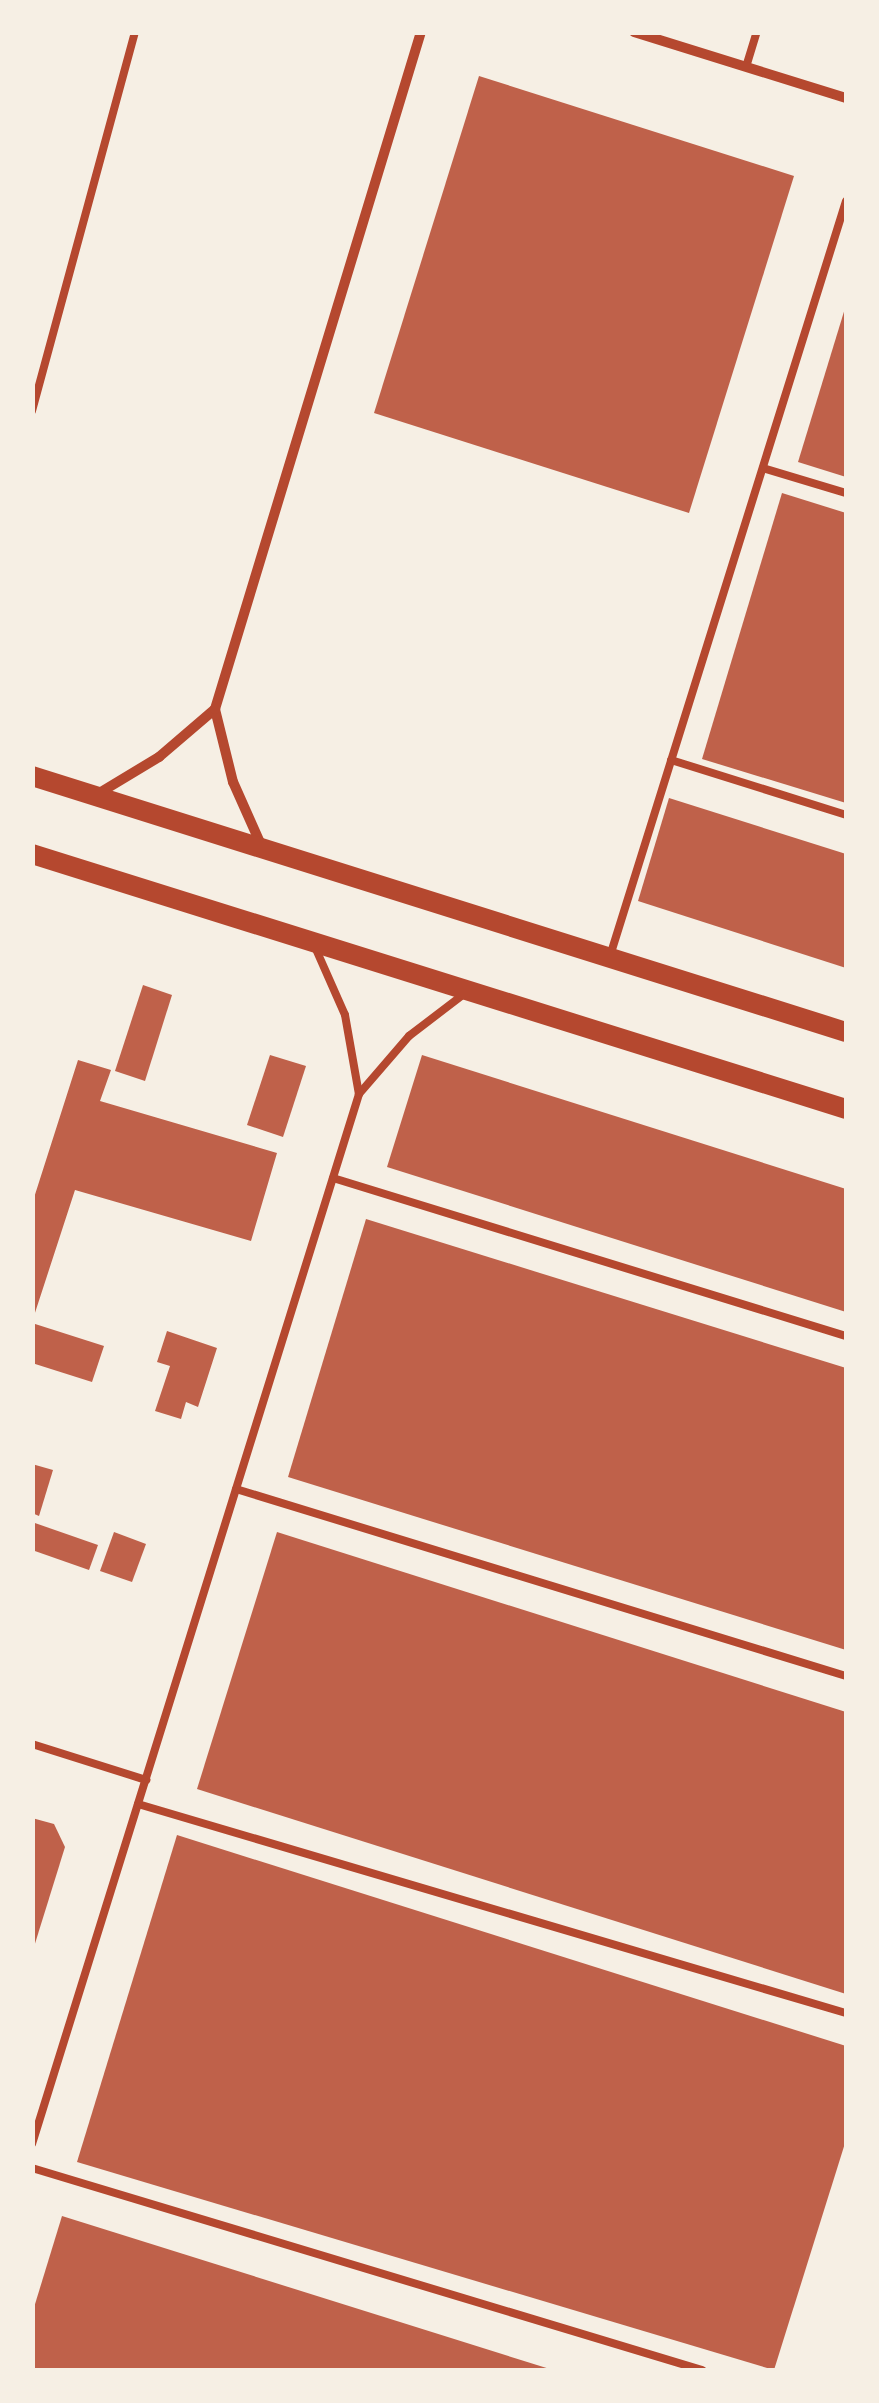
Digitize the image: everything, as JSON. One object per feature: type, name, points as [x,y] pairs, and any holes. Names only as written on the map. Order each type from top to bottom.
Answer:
[{"type":"main road","points":[[32,776],[846,1032]]},
{"type":"main road","points":[[32,854],[846,1109]]},
{"type":"street","points":[[264,851],[233,782],[216,709],[421,32]]},
{"type":"street","points":[[634,32],[846,98]]},
{"type":"street","points":[[96,795],[159,757],[216,709]]},
{"type":"lane","points":[[32,411],[136,32]]},
{"type":"lane","points":[[746,68],[757,32]]},
{"type":"lane","points":[[609,958],[846,202]]},
{"type":"lane","points":[[763,468],[846,493]]},
{"type":"lane","points":[[671,760],[846,816]]},
{"type":"lane","points":[[313,943],[345,1016],[359,1094]]},
{"type":"lane","points":[[32,2144],[359,1094],[410,1036],[472,989]]},
{"type":"lane","points":[[332,1178],[846,1336]]},
{"type":"lane","points":[[236,1490],[846,1676]]},
{"type":"lane","points":[[32,1744],[146,1780]]},
{"type":"lane","points":[[138,1804],[846,2013]]},
{"type":"lane","points":[[32,2168],[702,2370]]},
{"type":"building","points":[[479,76],[794,176],[689,513],[374,413]]},
{"type":"building","points":[[846,305],[846,477],[798,462]]},
{"type":"building","points":[[782,493],[846,513],[846,803],[702,759]]},
{"type":"building","points":[[669,798],[846,854],[846,968],[638,901]]},
{"type":"building","points":[[143,985],[172,995],[145,1081],[115,1071]]},
{"type":"building","points":[[270,1055],[306,1066],[283,1137],[247,1125]]},
{"type":"building","points":[[422,1055],[846,1189],[846,1312],[387,1167]]},
{"type":"building","points":[[78,1060],[111,1070],[100,1101],[277,1153],[251,1241],[75,1190],[32,1322],[32,1204]]},
{"type":"building","points":[[366,1219],[846,1368],[846,1650],[288,1477]]},
{"type":"building","points":[[32,1323],[104,1346],[92,1382],[32,1363]]},
{"type":"building","points":[[167,1331],[217,1348],[198,1407],[186,1402],[181,1419],[155,1411],[170,1366],[157,1362]]},
{"type":"building","points":[[32,1464],[53,1470],[39,1516],[32,1513]]},
{"type":"building","points":[[32,1522],[98,1545],[89,1570],[32,1550]]},
{"type":"building","points":[[114,1532],[146,1544],[132,1582],[100,1571]]},
{"type":"building","points":[[277,1532],[846,1712],[846,1994],[197,1789]]},
{"type":"building","points":[[32,1818],[54,1824],[65,1847],[33,1950]]},
{"type":"building","points":[[177,1835],[846,2046],[846,2140],[774,2370],[77,2162]]},
{"type":"building","points":[[62,2216],[553,2370],[32,2370],[32,2314]]}]
